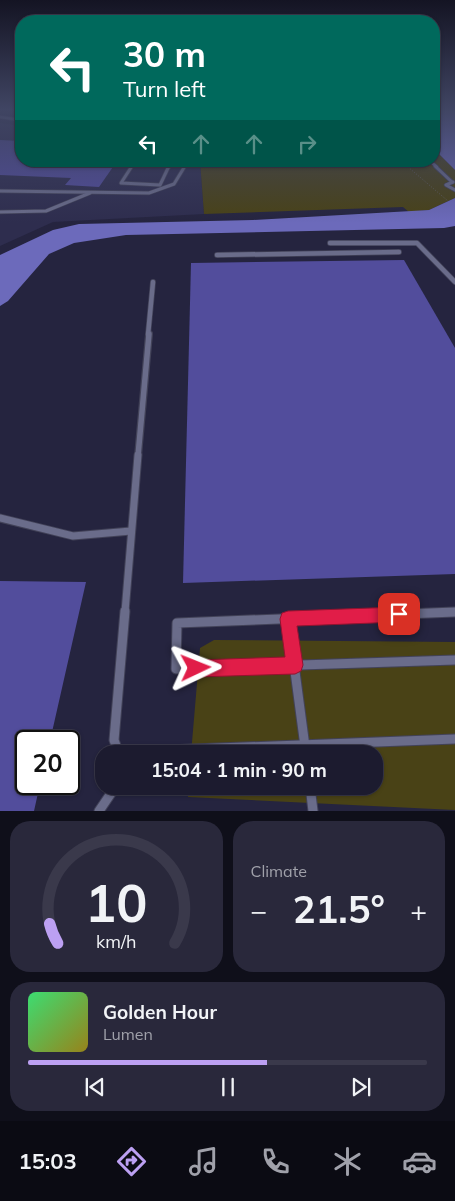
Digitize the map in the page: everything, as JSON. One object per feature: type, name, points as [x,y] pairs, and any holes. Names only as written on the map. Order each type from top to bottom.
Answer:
[{"type":"lane","points":[[131,167],[121,183],[160,185],[169,167]]},
{"type":"lane","points":[[0,191],[148,193],[166,189],[180,179],[185,167]]},
{"type":"lane","points":[[437,167],[453,182],[446,185],[455,190]]},
{"type":"lane","points":[[0,212],[46,211],[92,192]]},
{"type":"lane","points":[[330,243],[417,243],[455,282]]},
{"type":"lane","points":[[362,243],[369,253]]},
{"type":"lane","points":[[217,255],[399,252]]},
{"type":"lane","points":[[116,745],[114,740],[153,282]]},
{"type":"lane","points":[[0,518],[73,536],[132,531]]},
{"type":"lane","points":[[455,612],[177,623],[176,669],[455,660]]},
{"type":"lane","points":[[288,619],[305,745]]},
{"type":"lane","points":[[374,745],[455,739]]},
{"type":"lane","points":[[99,811],[110,795]]},
{"type":"lane","points":[[311,795],[312,811]]},
{"type":"path","points":[[408,167],[448,201]]},
{"type":"shaded area","points":[[0,147],[15,147],[15,167],[200,167],[204,214],[53,222],[0,246]]},
{"type":"shaded area","points":[[440,147],[455,147],[455,170],[440,155]]},
{"type":"shaded area","points":[[440,155],[455,170],[455,198],[429,210],[409,212],[403,207],[204,214],[200,167],[440,167]]},
{"type":"shaded area","points":[[455,198],[455,226],[444,228],[126,235],[74,243],[49,254],[8,301],[0,306],[0,255],[53,230],[79,224],[253,220],[429,210]]},
{"type":"shaded area","points":[[214,640],[455,642],[455,810],[188,797],[188,795],[383,795],[383,745],[192,745],[200,648]]},
{"type":"building","points":[[0,147],[15,147],[15,167],[113,167],[99,187],[65,185],[71,178],[0,175]]},
{"type":"building","points":[[404,260],[455,348],[455,574],[183,583],[191,263]]},
{"type":"building","points":[[0,581],[86,582],[52,730],[15,730],[15,795],[38,795],[34,811],[0,811]]},
{"type":"route","points":[[196,668],[295,665],[288,619],[399,614]]}]
